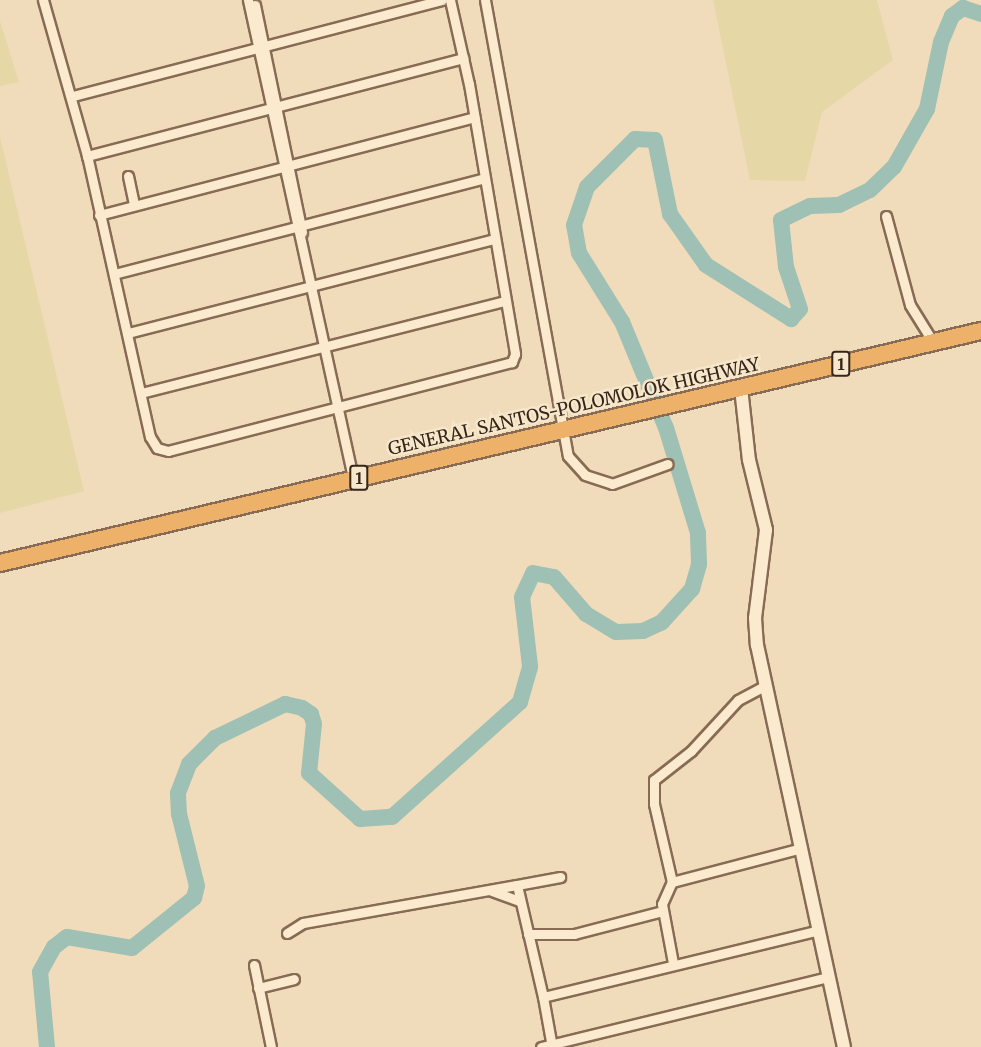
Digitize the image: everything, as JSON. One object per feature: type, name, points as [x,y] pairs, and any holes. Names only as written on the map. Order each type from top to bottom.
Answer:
[{"type":"highway","name":"GENERAL SANTOS-POLOMOLOK HIGHWAY","points":[[0,563],[981,331]]},
{"type":"street","points":[[44,0],[87,156],[153,444],[168,451],[513,362],[515,354],[474,117],[450,0]]},
{"type":"street","points":[[248,0],[261,47],[310,286],[353,479]]},
{"type":"street","points":[[254,0],[261,47]]},
{"type":"street","points":[[72,96],[442,0]]},
{"type":"street","points":[[485,0],[561,430],[576,468],[600,481],[624,481],[668,464]]},
{"type":"street","points":[[87,156],[463,58]]},
{"type":"street","points":[[99,215],[474,117]]},
{"type":"street","points":[[128,176],[134,205]]},
{"type":"street","points":[[114,274],[484,178]]},
{"type":"street","points":[[886,216],[910,305],[933,342]]},
{"type":"street","points":[[128,333],[495,239]]},
{"type":"street","points":[[141,393],[505,301]]},
{"type":"street","points":[[741,388],[749,460],[766,530],[755,618],[766,685],[844,1047]]},
{"type":"street","points":[[672,963],[662,911],[662,899],[672,882],[654,804],[654,780],[691,751],[738,700],[766,685]]},
{"type":"street","points":[[672,882],[802,848]]},
{"type":"street","points":[[287,933],[303,923],[492,891],[560,877]]},
{"type":"street","points":[[517,885],[552,1046]]},
{"type":"street","points":[[492,891],[519,901]]},
{"type":"street","points":[[528,934],[574,934],[662,911]]},
{"type":"street","points":[[543,997],[672,963],[819,930]]},
{"type":"street","points":[[254,965],[271,1047]]},
{"type":"street","points":[[541,1047],[829,977]]},
{"type":"street","points":[[258,988],[294,979]]},
{"type":"shaded area","points":[[713,0],[877,0],[893,60],[822,112],[805,181],[750,180]]},
{"type":"shaded area","points":[[0,21],[19,82],[0,86]]},
{"type":"shaded area","points":[[0,137],[84,491],[0,513]]},
{"type":"waterway","points":[[47,1047],[40,972],[54,947],[67,937],[132,948],[194,898],[197,886],[179,814],[178,793],[189,764],[215,738],[285,704],[302,708],[311,714],[314,724],[309,773],[360,819],[392,817],[520,702],[530,666],[522,597],[533,573],[554,577],[586,614],[616,632],[643,631],[662,622],[692,589],[699,564],[698,533],[666,428],[622,322],[579,253],[574,225],[587,187],[635,139],[655,140],[670,214],[706,265],[791,319],[800,309],[786,267],[781,220],[810,206],[839,205],[870,190],[894,167],[927,109],[941,42],[952,16],[963,8],[981,14]]}]
